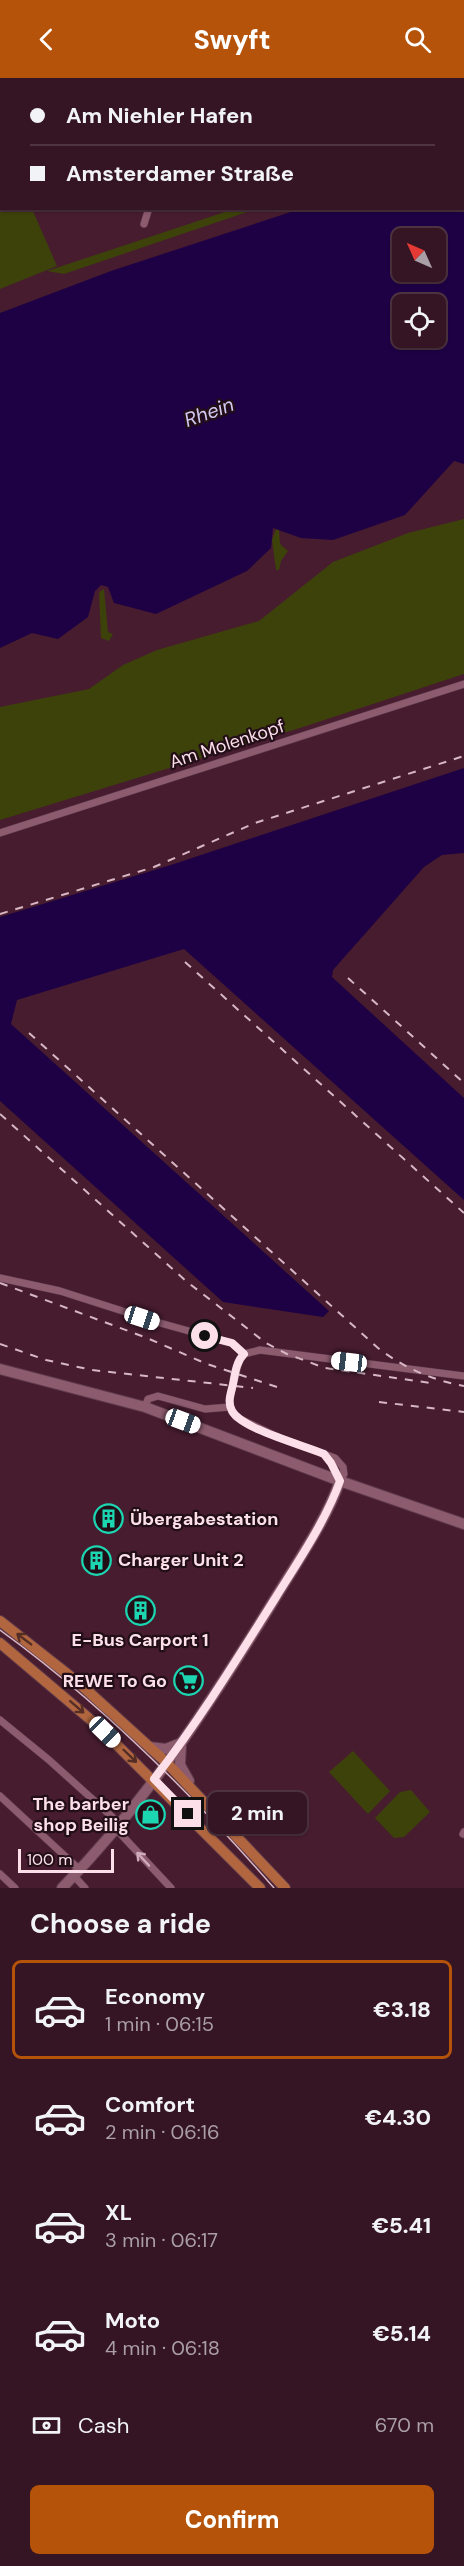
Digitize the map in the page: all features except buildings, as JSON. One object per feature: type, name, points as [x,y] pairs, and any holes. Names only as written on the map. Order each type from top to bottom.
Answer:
[{"type":"main road","points":[[0,1369],[145,1407],[340,1481],[464,1524]]},
{"type":"main road","points":[[62,1888],[118,1827],[182,1743],[307,1547],[340,1481]]},
{"type":"main road","points":[[0,1621],[80,1684],[167,1764],[284,1887]]},
{"type":"main road","points":[[0,1643],[53,1686],[154,1779],[260,1888],[261,1883],[268,1878],[284,1887]]},
{"type":"main road","points":[[53,1686],[53,1679],[59,1674],[80,1684]]},
{"type":"main road","points":[[149,1748],[166,1749],[182,1743]]},
{"type":"main road","points":[[182,1743],[179,1761],[182,1772],[198,1792],[200,1799]]},
{"type":"main road","points":[[225,1852],[243,1860],[247,1854],[246,1847]]},
{"type":"street","points":[[144,224],[148,210]]},
{"type":"street","name":"Am Molenkopf","points":[[0,833],[464,684]]},
{"type":"street","points":[[0,1278],[60,1291],[232,1343],[244,1354]]},
{"type":"street","points":[[340,1481],[344,1474],[343,1467],[335,1458],[242,1421],[231,1407],[230,1398],[236,1368],[244,1354],[260,1350],[464,1376]]},
{"type":"street","points":[[145,1407],[148,1399],[158,1396],[205,1409],[231,1407]]},
{"type":"street","points":[[0,1720],[87,1794],[171,1888]]},
{"type":"street","points":[[0,1796],[42,1834],[77,1873],[85,1888]]},
{"type":"street","points":[[0,1874],[15,1888]]},
{"type":"green space","points":[[0,210],[32,210],[57,266],[0,289]]},
{"type":"green space","points":[[231,210],[253,210],[64,274],[47,271]]},
{"type":"green space","points":[[464,519],[464,674],[300,728],[0,820],[0,707],[89,689],[123,665],[157,650],[259,621],[333,562],[408,533]]},
{"type":"green space","points":[[276,529],[279,530],[280,544],[288,551],[281,561],[279,570],[276,570],[272,540]]},
{"type":"green space","points":[[104,589],[108,632],[113,634],[109,641],[101,638],[99,592]]},
{"type":"green space","points":[[353,1751],[390,1791],[368,1814],[329,1772]]},
{"type":"green space","points":[[411,1790],[430,1812],[404,1837],[394,1838],[375,1818],[400,1792]]},
{"type":"water","name":"Rhein","points":[[297,210],[464,210],[464,464],[454,461],[405,515],[333,540],[301,538],[273,528],[271,548],[247,571],[156,614],[114,603],[108,587],[101,585],[95,591],[88,617],[58,639],[32,633],[0,648],[0,313],[111,271]]},
{"type":"water","points":[[464,768],[464,853],[442,855],[424,867],[333,970],[332,977],[464,1098],[464,1200],[184,949],[17,1000],[11,1024],[329,1311],[323,1317],[223,1302],[0,1101],[0,917],[174,864]]},
{"type":"tram line","points":[[0,1630],[74,1688],[144,1751],[211,1818],[274,1888]]},
{"type":"railway","points":[[0,914],[154,867],[255,823],[464,756]]},
{"type":"railway","points":[[185,962],[464,1213]]},
{"type":"railway","points":[[348,978],[464,1083]]},
{"type":"railway","points":[[29,1033],[378,1348],[398,1362],[419,1372],[464,1386]]},
{"type":"railway","points":[[0,1114],[186,1281],[266,1343],[287,1354],[325,1368],[431,1383]]},
{"type":"railway","points":[[0,1283],[147,1338],[207,1364],[280,1388]]},
{"type":"railway","points":[[0,1344],[46,1360],[92,1370],[253,1388]]},
{"type":"railway","points":[[379,1402],[464,1412]]},
{"type":"place","name":"Übergabestation","points":[[109,1519]]},
{"type":"place","name":"Charger Unit 2","points":[[97,1560]]},
{"type":"place","name":"E-Bus Carport 1","points":[[140,1611]]},
{"type":"place","name":"REWE To Go","points":[[188,1681]]},
{"type":"place","name":"The barber shop Beilig","points":[[150,1814]]},
{"type":"route","points":[[188,1814],[154,1779],[182,1743],[239,1656],[307,1547],[340,1481],[324,1454],[248,1425],[236,1417],[230,1398],[239,1360],[244,1354],[232,1343],[205,1336]]}]
